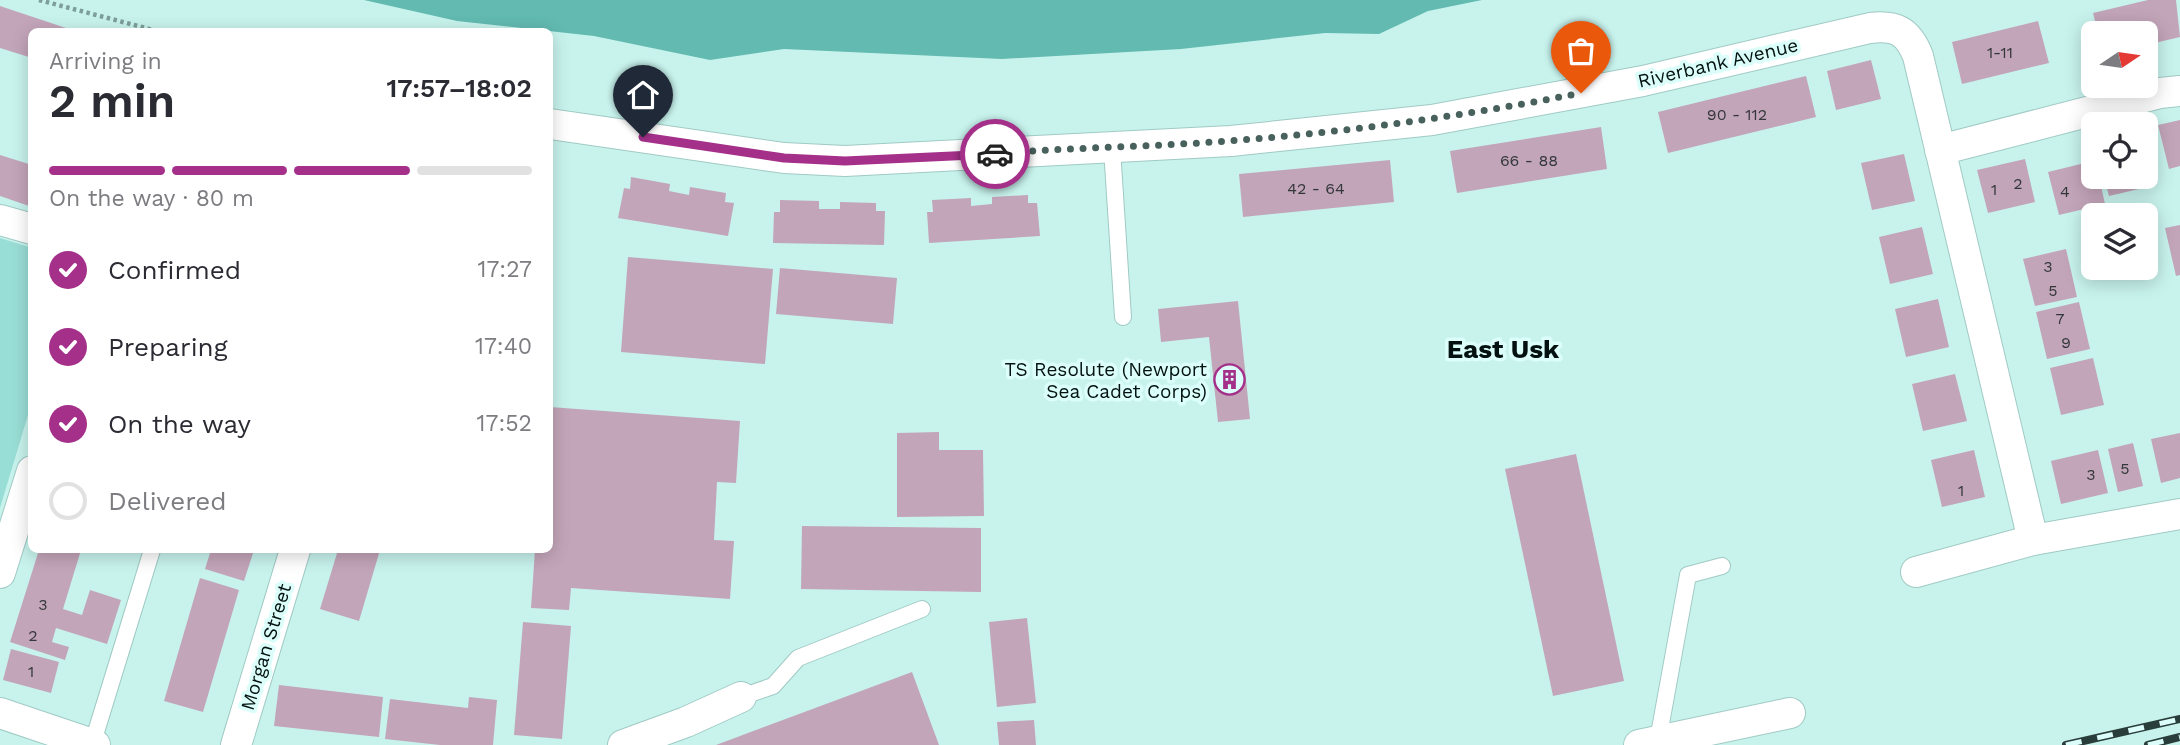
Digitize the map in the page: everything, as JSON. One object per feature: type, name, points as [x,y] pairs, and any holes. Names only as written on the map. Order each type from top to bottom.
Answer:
[{"type":"street","name":"Riverbank Avenue","points":[[553,124],[784,158],[845,161],[1231,141],[1432,120],[1643,81],[1886,26],[1900,29],[1911,38],[1918,56],[2033,540]]},
{"type":"street","points":[[1940,150],[2160,93],[2180,92]]},
{"type":"street","points":[[0,220],[28,228]]},
{"type":"street","points":[[0,573],[28,484]]},
{"type":"street","points":[[1916,572],[2033,540],[2180,514]]},
{"type":"street","name":"Morgan Street","points":[[236,745],[294,553]]},
{"type":"street","points":[[623,745],[686,722],[741,697]]},
{"type":"street","points":[[0,713],[94,745]]},
{"type":"street","points":[[1648,743],[1790,713]]},
{"type":"lane","points":[[1112,149],[1123,317]]},
{"type":"lane","points":[[94,745],[151,553]]},
{"type":"lane","points":[[1648,743],[1688,575],[1722,566]]},
{"type":"lane","points":[[741,697],[773,686],[798,658],[922,609]]},
{"type":"path","points":[[39,0],[146,28]]},
{"type":"shaded area","points":[[364,0],[1482,0],[1428,11],[1379,34],[1325,33],[1181,49],[1002,59],[784,49],[710,60],[594,36],[553,32],[553,28],[521,28],[457,21]]},
{"type":"shaded area","points":[[0,238],[28,247],[28,415],[0,508]]},
{"type":"building","points":[[2148,0],[2176,0],[2180,37],[2158,42],[2158,21],[2095,21],[2093,13]]},
{"type":"building","points":[[0,6],[66,28],[28,28],[28,57],[0,48]]},
{"type":"building","points":[[2038,21],[2049,63],[1962,84],[1952,42]]},
{"type":"building","points":[[1871,60],[1881,99],[1836,110],[1827,71]]},
{"type":"building","points":[[1806,76],[1816,117],[1668,153],[1658,112]]},
{"type":"building","points":[[2180,120],[2180,166],[2169,169],[2158,125]]},
{"type":"building","points":[[1601,127],[1607,169],[1457,193],[1450,151]]},
{"type":"building","points":[[1904,154],[1915,201],[1872,210],[1861,163]]},
{"type":"building","points":[[0,155],[28,164],[28,206],[0,196]]},
{"type":"building","points":[[2025,159],[2035,202],[1988,213],[1977,170]]},
{"type":"building","points":[[1390,160],[1394,202],[1243,217],[1239,174]]},
{"type":"building","points":[[2081,164],[2081,189],[2102,189],[2105,203],[2081,203],[2081,210],[2059,215],[2048,172]]},
{"type":"building","points":[[631,177],[670,184],[669,191],[689,195],[690,187],[726,193],[725,202],[734,203],[728,236],[618,218],[624,188],[630,189]]},
{"type":"building","points":[[2107,189],[2139,189],[2109,196]]},
{"type":"building","points":[[1028,195],[1028,203],[1037,203],[1040,236],[929,243],[927,212],[933,212],[932,200],[971,198],[971,206],[992,204],[992,197]]},
{"type":"building","points":[[780,200],[819,201],[819,209],[840,209],[840,202],[876,203],[876,211],[885,211],[884,245],[773,243],[774,212],[780,212]]},
{"type":"building","points":[[2180,225],[2180,275],[2176,276],[2165,228]]},
{"type":"building","points":[[1922,227],[1933,274],[1890,284],[1879,237]]},
{"type":"building","points":[[2066,249],[2077,297],[2035,306],[2023,259]]},
{"type":"building","points":[[628,257],[773,269],[765,364],[621,352]]},
{"type":"building","points":[[780,268],[897,278],[893,324],[776,314]]},
{"type":"building","points":[[1938,299],[1949,347],[1906,357],[1895,309]]},
{"type":"building","name":"TS Resolute (Newport Sea Cadet Corps)","points":[[1238,301],[1250,419],[1218,422],[1209,337],[1161,342],[1158,309]]},
{"type":"building","points":[[2079,302],[2090,349],[2047,359],[2036,312]]},
{"type":"building","points":[[2093,358],[2104,405],[2061,415],[2050,368]]},
{"type":"building","points":[[1955,374],[1967,421],[1923,431],[1912,384]]},
{"type":"building","points":[[553,407],[740,421],[736,483],[717,482],[714,540],[734,541],[730,599],[571,588],[569,610],[531,608],[535,553],[553,553]]},
{"type":"building","points":[[939,432],[939,450],[983,450],[984,516],[897,517],[897,433]]},
{"type":"building","points":[[2180,433],[2180,478],[2161,483],[2151,439]]},
{"type":"building","points":[[2133,443],[2143,486],[2118,492],[2108,449]]},
{"type":"building","points":[[1974,450],[1985,497],[1942,507],[1931,460]]},
{"type":"building","points":[[2098,450],[2108,493],[2061,504],[2051,461]]},
{"type":"building","points":[[1576,454],[1624,681],[1553,696],[1505,469]]},
{"type":"building","points":[[802,526],[981,528],[981,592],[801,589]]},
{"type":"building","points":[[38,553],[80,553],[63,609],[82,615],[90,590],[121,600],[107,644],[56,628],[52,642],[69,647],[65,660],[10,642]]},
{"type":"building","points":[[210,553],[253,553],[244,581],[205,569]]},
{"type":"building","points":[[337,553],[379,553],[359,621],[320,609]]},
{"type":"building","points":[[200,578],[239,590],[203,712],[164,701]]},
{"type":"building","points":[[1027,618],[1036,703],[997,707],[989,622]]},
{"type":"building","points":[[523,622],[571,626],[562,739],[514,735]]},
{"type":"building","points":[[11,649],[59,662],[51,693],[3,680]]},
{"type":"building","points":[[912,672],[939,745],[716,745]]},
{"type":"building","points":[[279,685],[383,697],[379,737],[274,726]]},
{"type":"building","points":[[469,697],[497,700],[493,745],[440,745],[385,739],[390,699],[468,708]]},
{"type":"building","points":[[1034,720],[1036,745],[999,745],[997,722]]},
{"type":"railway","points":[[2066,745],[2180,719]]},
{"type":"railway","points":[[2148,745],[2180,737]]},
{"type":"way so far","points":[[995,154],[1231,141],[1351,129],[1432,120],[1581,93]]},
{"type":"place","name":"TS Resolute (Newport Sea Cadet Corps)","points":[[1230,380]]},
{"type":"district","name":"East Usk","points":[[1503,349]]},
{"type":"route","points":[[643,137],[784,158],[845,161],[995,154]]}]
